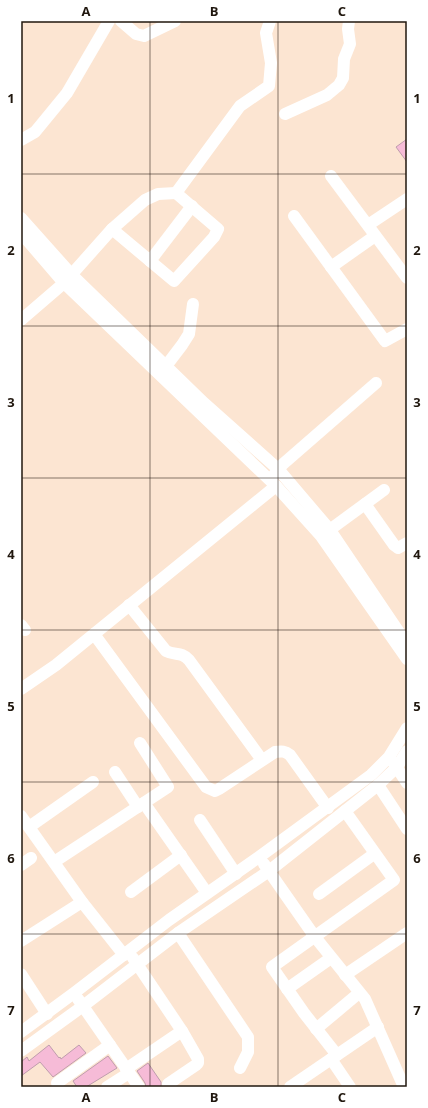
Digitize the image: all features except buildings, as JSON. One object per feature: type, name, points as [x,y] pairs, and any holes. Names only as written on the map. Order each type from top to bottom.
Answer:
[{"type":"street","points":[[21,140],[35,132],[67,93],[109,21]]},
{"type":"street","points":[[121,21],[136,34],[144,36],[175,21]]},
{"type":"street","points":[[176,193],[240,106],[269,86],[271,63],[266,33],[270,21]]},
{"type":"street","points":[[285,114],[326,95],[339,85],[343,78],[344,59],[350,44],[348,29],[349,21]]},
{"type":"street","points":[[331,176],[407,278]]},
{"type":"street","points":[[21,320],[68,279],[112,229],[145,200],[158,194],[176,193],[218,229],[214,237],[174,281],[112,229]]},
{"type":"street","points":[[368,225],[407,199]]},
{"type":"street","points":[[150,261],[192,206]]},
{"type":"street","points":[[294,216],[386,341],[407,329]]},
{"type":"street","points":[[21,218],[68,279],[166,366],[204,403],[278,469],[407,644]]},
{"type":"street","points":[[21,233],[325,533],[407,659]]},
{"type":"street","points":[[331,267],[375,236]]},
{"type":"street","points":[[166,366],[189,334],[193,304]]},
{"type":"street","points":[[21,689],[94,634],[273,483],[278,469],[376,383]]},
{"type":"street","points":[[325,533],[384,490]]},
{"type":"street","points":[[365,504],[394,545],[398,548],[407,543]]},
{"type":"street","points":[[129,605],[166,651],[173,654],[183,654],[189,660],[262,760]]},
{"type":"street","points":[[94,634],[206,787],[215,791],[219,790],[276,752],[286,752],[290,755],[328,808]]},
{"type":"street","points":[[21,1032],[47,1014],[169,920],[328,808],[371,775],[389,757],[407,728]]},
{"type":"street","points":[[54,862],[168,787],[140,743]]},
{"type":"street","points":[[21,1051],[83,1006],[178,933],[269,871],[378,785],[396,768],[407,751]]},
{"type":"street","points":[[389,757],[407,782]]},
{"type":"street","points":[[115,772],[181,855],[207,893]]},
{"type":"street","points":[[29,827],[93,782]]},
{"type":"street","points":[[378,785],[407,829]]},
{"type":"street","points":[[344,811],[394,880],[272,967],[316,1029],[334,1057],[350,1087]]},
{"type":"street","points":[[21,816],[82,902],[138,964],[182,1031],[198,1059],[198,1063],[168,1084]]},
{"type":"street","points":[[200,820],[236,874]]},
{"type":"street","points":[[319,894],[374,854]]},
{"type":"street","points":[[131,892],[181,855]]},
{"type":"street","points":[[259,857],[315,937],[365,999],[404,1087]]},
{"type":"street","points":[[21,865],[31,858]]},
{"type":"street","points":[[21,941],[82,902]]},
{"type":"street","points":[[178,933],[248,1037],[248,1052],[240,1068]]},
{"type":"street","points":[[345,975],[407,933]]},
{"type":"street","points":[[287,989],[331,958]]},
{"type":"street","points":[[21,974],[47,1014]]},
{"type":"street","points":[[74,993],[139,1087]]},
{"type":"street","points":[[316,1029],[359,993]]},
{"type":"street","points":[[290,1087],[307,1082],[334,1057],[378,1026]]},
{"type":"street","points":[[107,1087],[182,1031]]},
{"type":"street","points":[[57,1083],[110,1045]]}]
